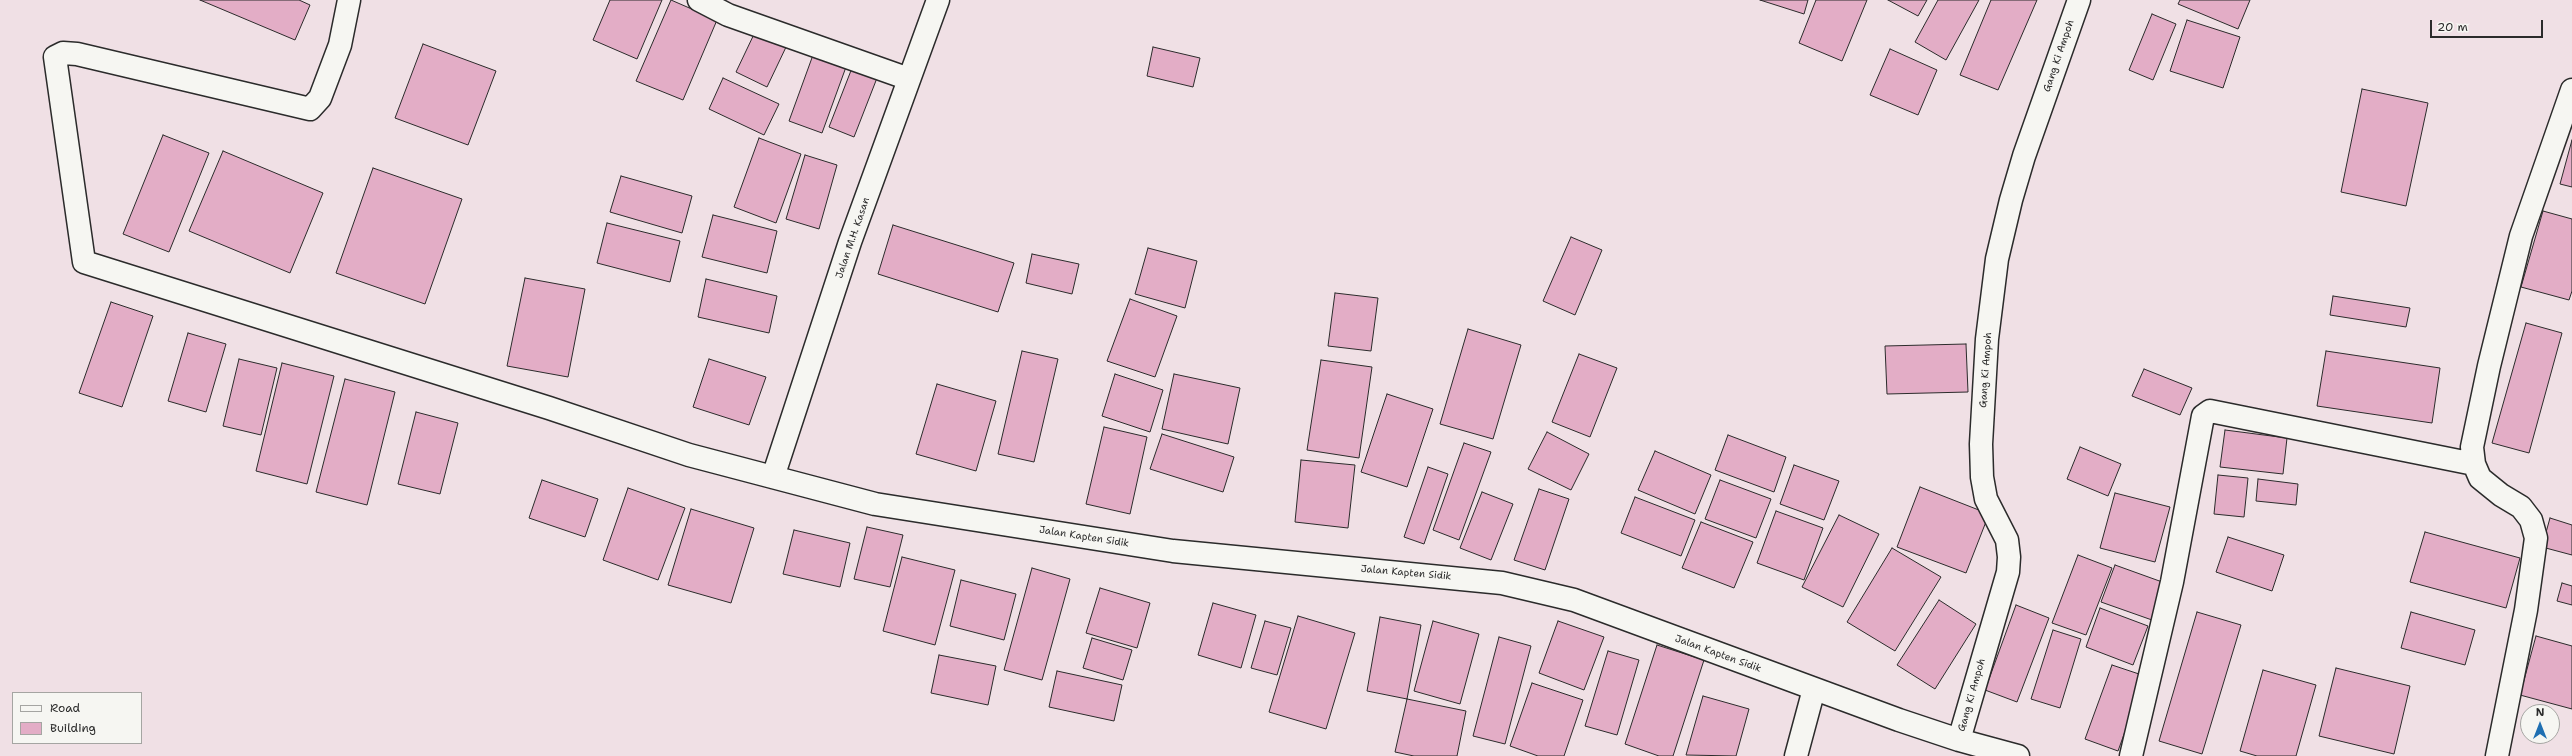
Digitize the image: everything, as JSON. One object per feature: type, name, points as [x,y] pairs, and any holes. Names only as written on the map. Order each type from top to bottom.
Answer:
[{"type":"street","name":"Jalan Kapten Sidik","points":[[349,0],[340,45],[320,98],[310,109],[77,54],[63,53],[55,57],[84,262],[549,408],[689,455],[875,504],[1173,551],[1502,583],[1574,600],[1814,689],[1959,740],[2018,756]]},
{"type":"street","points":[[698,0],[728,15],[909,79]]},
{"type":"street","name":"Jalan M.H. Kasan","points":[[773,477],[850,242],[938,0]]},
{"type":"street","name":"Gang Ki Ampoh","points":[[1959,740],[2008,572],[2010,557],[2007,540],[1986,499],[1982,477],[1981,444],[1987,339],[1997,259],[2011,200],[2024,156],[2079,0]]},
{"type":"street","points":[[2497,756],[2526,610],[2536,538],[2531,520],[2521,507],[2501,495],[2480,478],[2474,464],[2472,447],[2521,236],[2567,122],[2572,90]]},
{"type":"street","points":[[2131,756],[2172,582],[2203,416],[2210,411],[2474,464]]},
{"type":"street","points":[[1796,756],[1814,689]]},
{"type":"building","points":[[200,0],[299,0],[310,5],[295,40]]},
{"type":"building","points":[[610,0],[662,0],[637,59],[593,40]]},
{"type":"building","points":[[671,0],[717,20],[683,100],[636,81]]},
{"type":"building","points":[[1760,0],[1808,0],[1804,14]]},
{"type":"building","points":[[1816,0],[1867,0],[1842,61],[1799,43]]},
{"type":"building","points":[[1888,0],[1927,0],[1918,16]]},
{"type":"building","points":[[1938,0],[1979,0],[1946,60],[1915,42]]},
{"type":"building","points":[[1991,0],[2037,0],[1998,90],[1960,75]]},
{"type":"building","points":[[2180,0],[2250,0],[2238,29],[2178,4]]},
{"type":"building","points":[[2152,14],[2176,24],[2153,80],[2129,70]]},
{"type":"building","points":[[2187,20],[2240,37],[2223,88],[2170,71]]},
{"type":"building","points":[[756,30],[787,45],[767,87],[736,72]]},
{"type":"building","points":[[423,44],[496,71],[468,145],[395,118]]},
{"type":"building","points":[[1153,47],[1200,58],[1193,87],[1147,76]]},
{"type":"building","points":[[1890,49],[1937,70],[1918,115],[1870,95]]},
{"type":"building","points":[[813,55],[846,67],[822,133],[789,121]]},
{"type":"building","points":[[852,68],[877,78],[854,137],[829,127]]},
{"type":"building","points":[[723,78],[779,104],[764,135],[709,109]]},
{"type":"building","points":[[2362,89],[2428,103],[2406,206],[2341,192]]},
{"type":"building","points":[[163,135],[209,153],[169,252],[123,234]]},
{"type":"building","points":[[759,138],[801,154],[776,223],[734,207]]},
{"type":"building","points":[[2572,140],[2572,187],[2560,184]]},
{"type":"building","points":[[223,151],[323,193],[290,273],[189,231]]},
{"type":"building","points":[[805,155],[837,165],[819,229],[786,219]]},
{"type":"building","points":[[373,168],[462,199],[425,304],[336,273]]},
{"type":"building","points":[[621,176],[692,196],[682,233],[610,212]]},
{"type":"building","points":[[2543,211],[2572,219],[2572,291],[2569,300],[2521,287]]},
{"type":"building","points":[[713,215],[777,231],[767,273],[702,257]]},
{"type":"building","points":[[607,223],[680,241],[670,282],[597,263]]},
{"type":"building","points":[[893,225],[1014,263],[998,312],[878,274]]},
{"type":"building","points":[[1571,237],[1602,250],[1575,315],[1543,301]]},
{"type":"building","points":[[1148,248],[1197,261],[1185,308],[1135,294]]},
{"type":"building","points":[[1032,254],[1079,264],[1072,294],[1026,283]]},
{"type":"building","points":[[525,278],[585,289],[568,377],[507,366]]},
{"type":"building","points":[[706,279],[777,296],[769,333],[698,317]]},
{"type":"building","points":[[1335,293],[1378,298],[1371,351],[1328,346]]},
{"type":"building","points":[[2333,296],[2410,308],[2406,327],[2330,315]]},
{"type":"building","points":[[1130,299],[1177,316],[1155,377],[1107,361]]},
{"type":"building","points":[[111,302],[153,316],[122,407],[79,393]]},
{"type":"building","points":[[2526,323],[2562,333],[2529,453],[2492,443]]},
{"type":"building","points":[[1468,329],[1521,345],[1493,439],[1440,424]]},
{"type":"building","points":[[188,333],[226,344],[206,412],[168,401]]},
{"type":"building","points":[[1966,344],[1968,392],[1887,394],[1885,346]]},
{"type":"building","points":[[1022,351],[1058,359],[1034,462],[998,454]]},
{"type":"building","points":[[2326,351],[2440,368],[2432,423],[2317,406]]},
{"type":"building","points":[[1579,354],[1617,368],[1590,437],[1552,422]]},
{"type":"building","points":[[239,359],[277,368],[261,435],[223,426]]},
{"type":"building","points":[[709,359],[766,377],[749,425],[693,407]]},
{"type":"building","points":[[1321,360],[1372,367],[1359,458],[1307,450]]},
{"type":"building","points":[[282,363],[334,376],[307,484],[256,471]]},
{"type":"building","points":[[2144,369],[2192,388],[2180,415],[2132,396]]},
{"type":"building","points":[[1115,374],[1163,390],[1150,432],[1102,416]]},
{"type":"building","points":[[1174,374],[1240,388],[1228,444],[1162,429]]},
{"type":"building","points":[[345,379],[395,392],[367,505],[316,492]]},
{"type":"building","points":[[937,384],[996,401],[976,471],[916,454]]},
{"type":"building","points":[[1387,394],[1433,409],[1407,487],[1361,472]]},
{"type":"building","points":[[416,412],[458,423],[440,494],[398,484]]},
{"type":"building","points":[[1104,427],[1147,437],[1130,514],[1086,504]]},
{"type":"building","points":[[2225,430],[2287,438],[2283,474],[2220,467]]},
{"type":"building","points":[[1547,432],[1589,454],[1571,490],[1528,469]]},
{"type":"building","points":[[1162,434],[1234,457],[1223,492],[1150,469]]},
{"type":"building","points":[[1728,435],[1786,457],[1774,492],[1715,470]]},
{"type":"building","points":[[1464,443],[1491,452],[1459,540],[1433,530]]},
{"type":"building","points":[[2080,447],[2121,464],[2108,496],[2067,479]]},
{"type":"building","points":[[1655,451],[1711,475],[1695,514],[1638,490]]},
{"type":"building","points":[[1301,460],[1355,465],[1348,528],[1295,522]]},
{"type":"building","points":[[1794,465],[1839,481],[1824,520],[1780,504]]},
{"type":"building","points":[[1428,467],[1448,474],[1424,544],[1404,537]]},
{"type":"building","points":[[2218,475],[2248,478],[2244,517],[2214,514]]},
{"type":"building","points":[[2258,479],[2298,484],[2296,505],[2256,501]]},
{"type":"building","points":[[542,480],[598,499],[585,537],[529,518]]},
{"type":"building","points":[[1720,480],[1771,499],[1756,538],[1705,519]]},
{"type":"building","points":[[1920,487],[1989,514],[1966,573],[1897,547]]},
{"type":"building","points":[[628,488],[685,508],[658,580],[603,560]]},
{"type":"building","points":[[1539,489],[1569,499],[1545,570],[1514,560]]},
{"type":"building","points":[[1482,492],[1513,504],[1491,560],[1460,548]]},
{"type":"building","points":[[2115,493],[2170,507],[2155,562],[2100,548]]},
{"type":"building","points":[[1635,497],[1695,520],[1681,556],[1621,533]]},
{"type":"building","points":[[691,509],[754,528],[731,603],[668,585]]},
{"type":"building","points":[[1776,511],[1823,528],[1804,580],[1757,563]]},
{"type":"building","points":[[1839,515],[1879,534],[1843,607],[1802,587]]},
{"type":"building","points":[[2550,518],[2572,525],[2572,555],[2542,547]]},
{"type":"building","points":[[1701,522],[1753,542],[1734,588],[1682,568]]},
{"type":"building","points":[[867,527],[903,535],[890,587],[854,579]]},
{"type":"building","points":[[794,530],[850,543],[840,587],[783,574]]},
{"type":"building","points":[[2425,532],[2520,558],[2506,608],[2410,582]]},
{"type":"building","points":[[2228,537],[2284,555],[2272,591],[2216,572]]},
{"type":"building","points":[[1892,548],[1941,577],[1895,651],[1847,622]]},
{"type":"building","points":[[2078,555],[2112,568],[2086,635],[2052,623]]},
{"type":"building","points":[[902,557],[955,570],[935,645],[883,631]]},
{"type":"building","points":[[2115,565],[2165,583],[2152,620],[2101,602]]},
{"type":"building","points":[[1032,568],[1070,579],[1042,680],[1004,670]]},
{"type":"building","points":[[961,580],[1016,594],[1004,640],[950,626]]},
{"type":"building","points":[[2562,583],[2572,586],[2572,605],[2557,601]]},
{"type":"building","points":[[1100,588],[1150,603],[1137,648],[1086,633]]},
{"type":"building","points":[[1939,600],[1976,624],[1935,689],[1897,665]]},
{"type":"building","points":[[1213,603],[1256,615],[1241,668],[1198,655]]},
{"type":"building","points":[[2016,605],[2049,618],[2017,702],[1985,690]]},
{"type":"building","points":[[2100,608],[2148,626],[2133,665],[2086,647]]},
{"type":"building","points":[[2197,612],[2241,625],[2202,754],[2159,741]]},
{"type":"building","points":[[2411,612],[2475,630],[2465,665],[2401,648]]},
{"type":"building","points":[[1298,616],[1355,633],[1326,729],[1269,712]]},
{"type":"building","points":[[1380,617],[1421,625],[1407,699],[1367,691]]},
{"type":"building","points":[[1265,621],[1291,628],[1277,675],[1251,668]]},
{"type":"building","points":[[1433,621],[1479,634],[1460,704],[1414,691]]},
{"type":"building","points":[[1558,621],[1604,637],[1584,690],[1539,673]]},
{"type":"building","points":[[2053,630],[2081,639],[2060,708],[2031,699]]},
{"type":"building","points":[[2536,636],[2572,646],[2572,709],[2560,706],[2560,704],[2553,704],[2520,695]]},
{"type":"building","points":[[1499,637],[1531,646],[1505,744],[1473,736]]},
{"type":"building","points":[[1092,638],[1132,650],[1123,680],[1083,668]]},
{"type":"building","points":[[1657,645],[1704,660],[1673,756],[1659,756],[1625,744]]},
{"type":"building","points":[[1608,651],[1639,660],[1617,735],[1585,726]]},
{"type":"building","points":[[939,655],[996,666],[988,705],[931,693]]},
{"type":"building","points":[[2112,665],[2145,676],[2118,751],[2085,739]]},
{"type":"building","points":[[2336,668],[2410,686],[2394,754],[2319,736]]},
{"type":"building","points":[[2263,670],[2316,685],[2296,756],[2257,756],[2240,751]]},
{"type":"building","points":[[1057,671],[1122,685],[1114,721],[1049,707]]},
{"type":"building","points":[[1532,683],[1583,700],[1564,756],[1538,756],[1510,746]]},
{"type":"building","points":[[1703,696],[1749,709],[1736,756],[1686,755]]},
{"type":"building","points":[[1407,699],[1466,711],[1457,756],[1414,756],[1395,752]]}]
